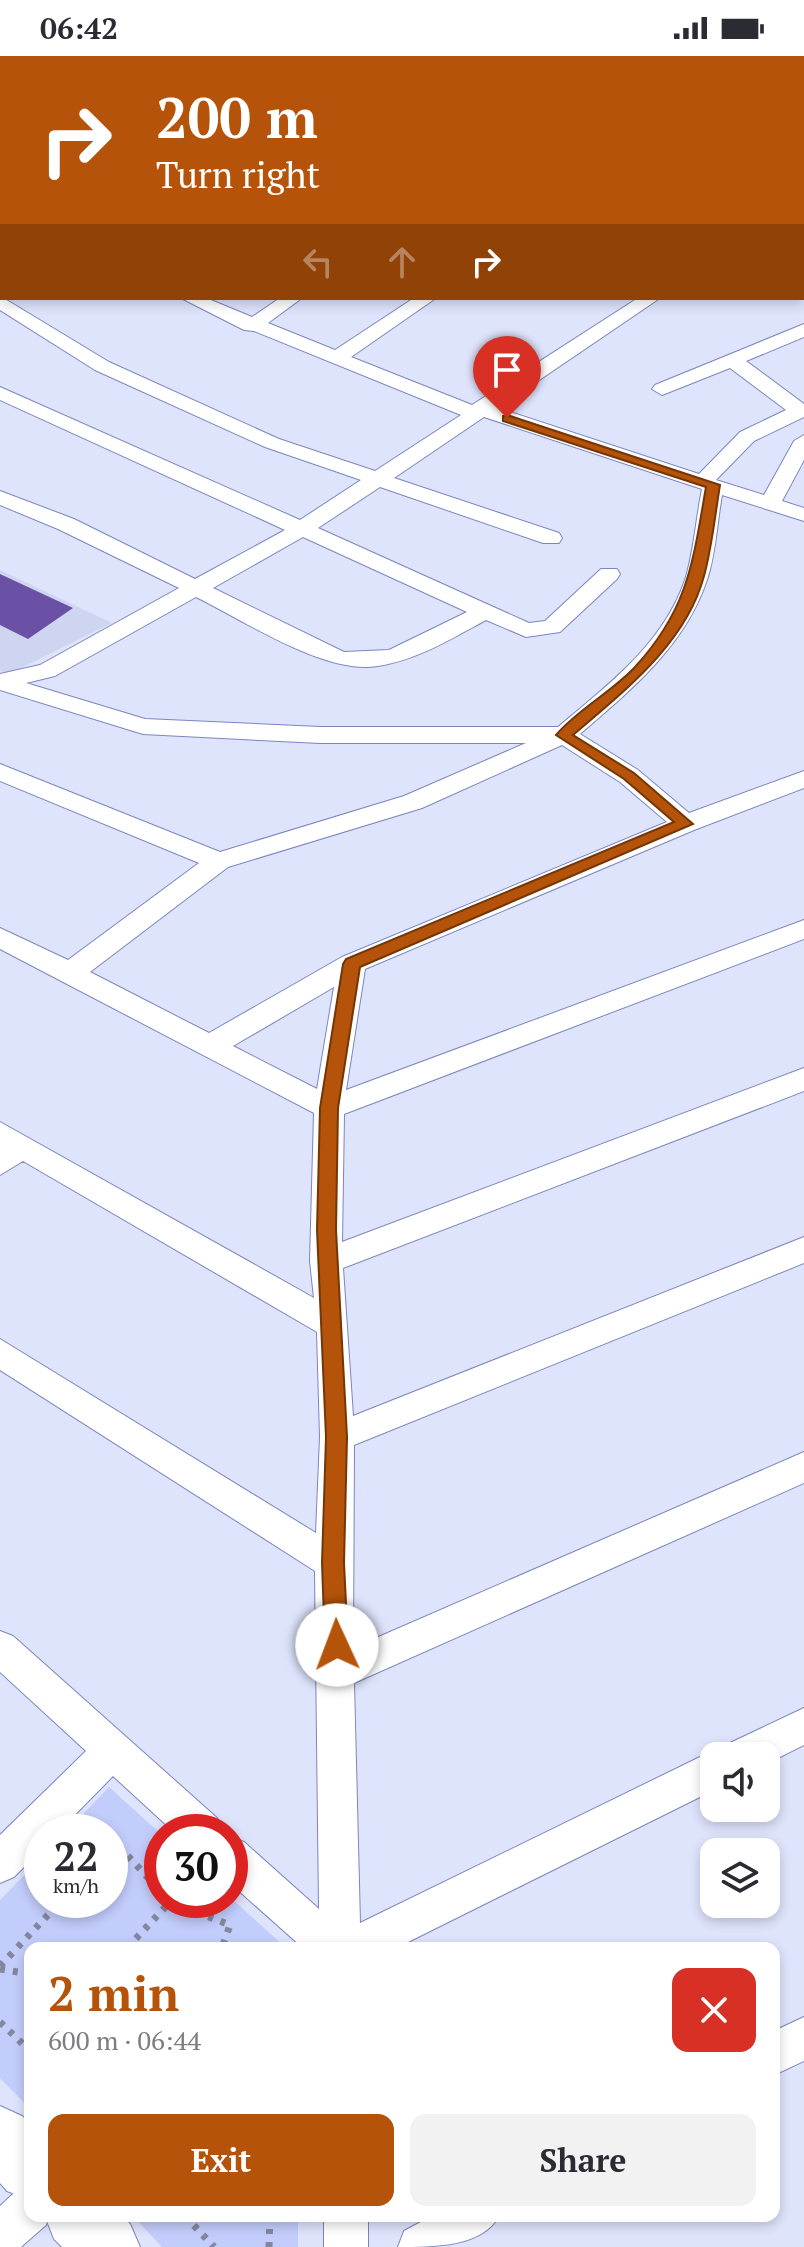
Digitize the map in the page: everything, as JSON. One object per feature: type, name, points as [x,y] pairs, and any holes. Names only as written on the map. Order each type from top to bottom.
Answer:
[{"type":"main road","points":[[0,2138],[24,2162]]},
{"type":"main road","points":[[83,2222],[107,2247]]},
{"type":"street","points":[[194,300],[251,326],[476,411],[804,515]]},
{"type":"street","points":[[251,326],[290,300]]},
{"type":"street","points":[[335,359],[424,300]]},
{"type":"street","points":[[0,682],[47,671],[302,529],[648,300]]},
{"type":"street","points":[[0,302],[102,366],[272,443],[551,538]]},
{"type":"street","points":[[662,389],[804,330]]},
{"type":"street","points":[[732,360],[802,411]]},
{"type":"street","points":[[0,393],[526,630],[552,627],[609,574]]},
{"type":"street","points":[[71,972],[219,861],[413,802],[564,735],[640,670],[683,613],[697,577],[709,484],[733,445],[763,425],[802,411]]},
{"type":"street","points":[[770,504],[804,441]]},
{"type":"street","points":[[0,497],[66,524],[339,659],[365,664],[394,658],[484,612]]},
{"type":"street","points":[[0,682],[143,726],[320,735],[564,735],[629,776],[685,824]]},
{"type":"street","points":[[0,772],[219,861]]},
{"type":"street","points":[[208,1047],[352,964],[685,824],[804,779]]},
{"type":"street","points":[[0,937],[329,1108],[804,929]]},
{"type":"street","points":[[340,1942],[338,1672],[333,1563],[337,1437],[333,1325],[326,1261],[329,1108],[352,964]]},
{"type":"street","points":[[326,1261],[804,1079]]},
{"type":"street","points":[[7,1147],[333,1325]]},
{"type":"street","points":[[337,1437],[804,1250]]},
{"type":"street","points":[[0,1353],[333,1563]]},
{"type":"street","points":[[338,1672],[804,1467]]},
{"type":"street","points":[[0,1648],[183,1814]]},
{"type":"street","points":[[771,1742],[804,1726]]},
{"type":"street","points":[[0,1863],[112,1751]]},
{"type":"street","points":[[365,1942],[700,1777]]},
{"type":"street","points":[[248,1872],[326,1942]]},
{"type":"street","points":[[780,2051],[804,2038]]},
{"type":"street","points":[[0,2236],[24,2214]]},
{"type":"street","points":[[346,2222],[346,2247]]},
{"type":"street","points":[[420,2247],[466,2222]]},
{"type":"path","points":[[128,1856],[144,1873]]},
{"type":"path","points":[[0,1968],[46,1918]]},
{"type":"path","points":[[132,1942],[154,1918]]},
{"type":"path","points":[[212,1918],[230,1925],[224,1942]]},
{"type":"path","points":[[0,1968],[24,1973]]},
{"type":"path","points":[[0,2022],[24,2044]]},
{"type":"path","points":[[191,2222],[214,2247]]},
{"type":"path","points":[[269,2247],[270,2222]]},
{"type":"shaded area","points":[[0,570],[112,623],[7,675],[0,670]]},
{"type":"shaded area","points":[[109,1787],[144,1819],[144,1918],[248,1918],[248,1913],[279,1942],[24,1942],[24,2103],[0,2078],[0,1900],[24,1875],[24,1918],[128,1918],[128,1814],[83,1814]]},
{"type":"shaded area","points":[[139,2222],[298,2222],[298,2247],[162,2247]]},
{"type":"building","points":[[0,574],[73,608],[28,639],[0,625]]},
{"type":"route","points":[[337,1645],[333,1563],[337,1437],[333,1325],[326,1261],[329,1108],[352,964],[685,824],[629,776],[564,735],[640,670],[683,613],[697,577],[713,485],[507,418]]}]
